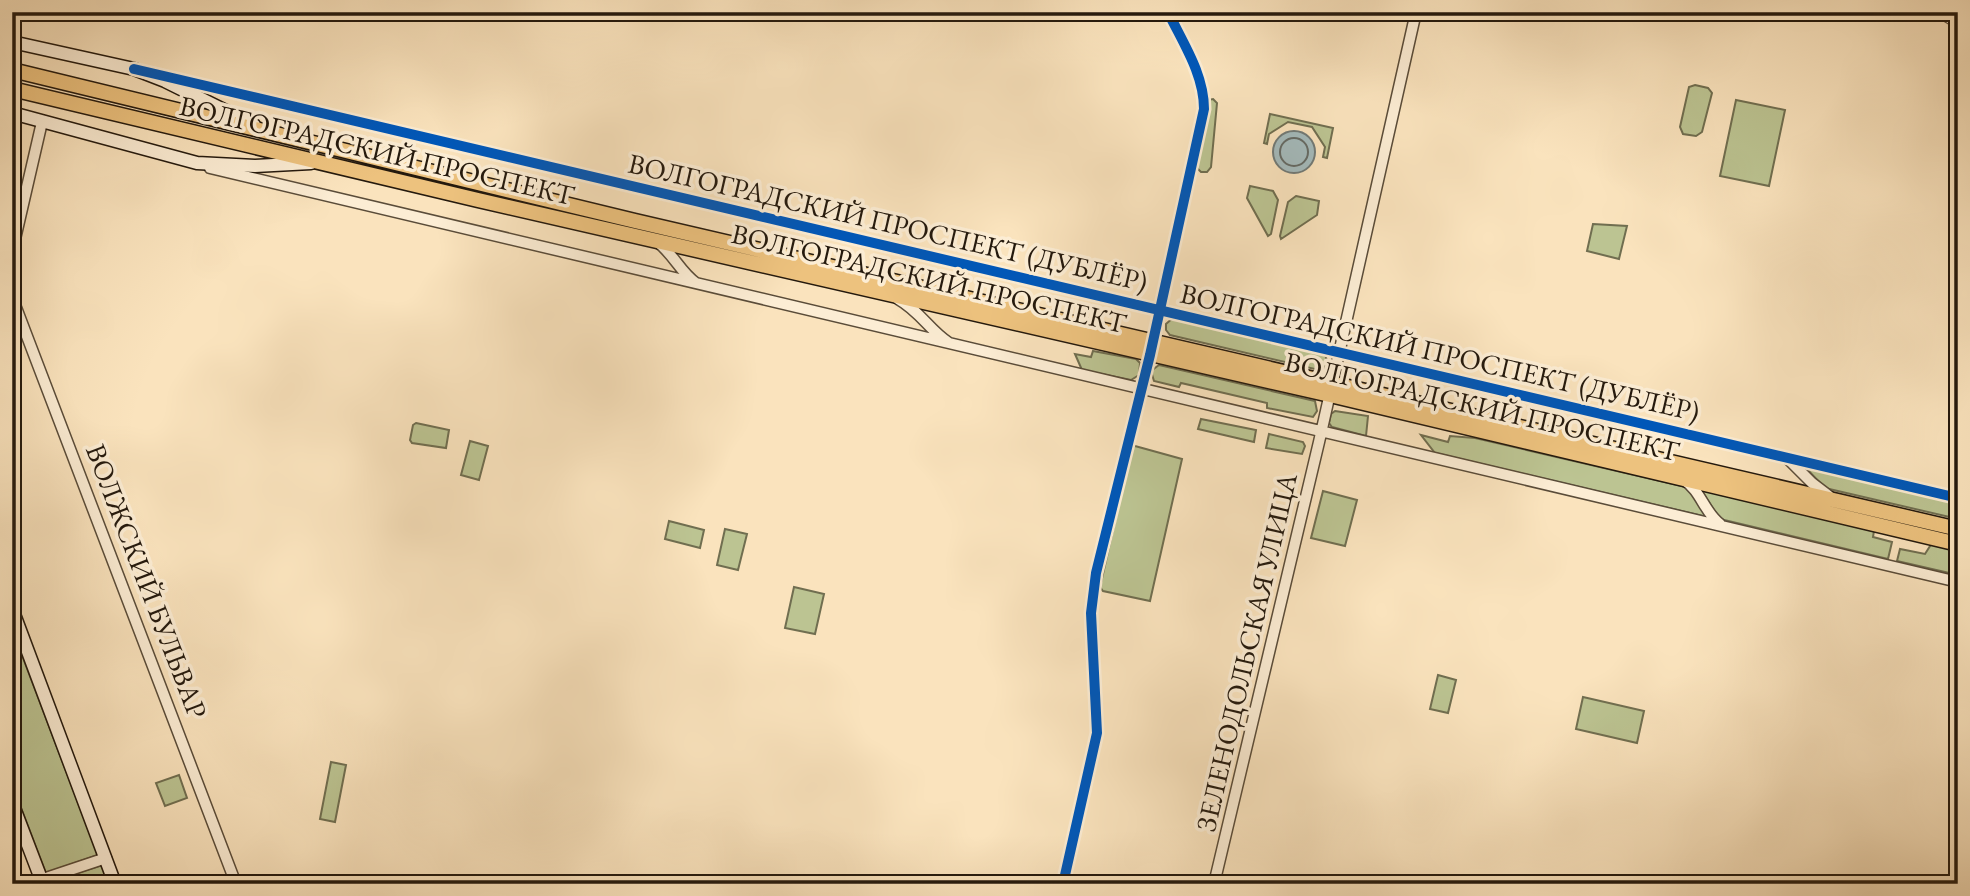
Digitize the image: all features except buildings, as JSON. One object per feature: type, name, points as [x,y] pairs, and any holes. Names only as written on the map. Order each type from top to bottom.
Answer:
[{"type":"main road","name":"ВОЛГОГРАДСКИЙ ПРОСПЕКТ (ДУБЛЁР)","points":[[12,42],[134,69],[166,81],[274,134]]},
{"type":"main road","name":"ВОЛГОГРАДСКИЙ ПРОСПЕКТ","points":[[12,70],[1152,348]]},
{"type":"main road","name":"ВОЛГОГРАДСКИЙ ПРОСПЕКТ","points":[[12,89],[890,294],[1152,348],[1958,528]]},
{"type":"main road","points":[[12,113],[197,163],[255,166],[325,162]]},
{"type":"main road","name":"ВОЛГОГРАДСКИЙ ПРОСПЕКТ","points":[[1331,388],[1682,479],[1958,544]]},
{"type":"main road","points":[[12,609],[116,884]]},
{"type":"main road","points":[[12,803],[42,882]]},
{"type":"street","points":[[1063,884],[1097,733],[1091,613],[1096,573],[1152,348],[1204,109],[1204,92],[1200,78],[1168,12]]},
{"type":"street","points":[[1339,352],[1416,12]]},
{"type":"street","points":[[1938,12],[1958,24]]},
{"type":"street","name":"ВОЛГОГРАДСКИЙ ПРОСПЕКТ (ДУБЛЁР)","points":[[134,69],[1958,498]]},
{"type":"street","points":[[12,252],[42,122]]},
{"type":"street","points":[[197,163],[954,346],[1142,388],[1958,582]]},
{"type":"street","points":[[651,239],[664,247],[687,277],[696,284]]},
{"type":"street","points":[[890,294],[920,313],[939,335],[954,346]]},
{"type":"street","name":"ВОЛЖСКИЙ БУЛЬВАР","points":[[12,297],[236,884]]},
{"type":"street","name":"ЗЕЛЕНОДОЛЬСКАЯ УЛИЦА","points":[[1214,884],[1339,352]]},
{"type":"street","points":[[1786,457],[1812,484],[1835,499]]},
{"type":"street","points":[[1682,479],[1696,490],[1711,517],[1724,527]]},
{"type":"street","points":[[28,884],[42,882],[106,858]]},
{"type":"green space","points":[[1695,85],[1708,88],[1712,93],[1702,132],[1696,136],[1683,134],[1680,127],[1689,87]]},
{"type":"green space","points":[[1213,99],[1217,103],[1211,167],[1207,172],[1201,172],[1195,166],[1208,100]]},
{"type":"green space","points":[[1736,100],[1785,110],[1769,186],[1720,176]]},
{"type":"green space","points":[[1270,114],[1333,128],[1327,158],[1323,157],[1325,147],[1312,127],[1288,122],[1269,134],[1267,144],[1264,143]]},
{"type":"green space","points":[[1250,186],[1273,191],[1278,200],[1271,234],[1268,236],[1247,198]]},
{"type":"green space","points":[[1296,196],[1319,201],[1317,215],[1281,239],[1288,202]]},
{"type":"green space","points":[[1593,224],[1627,226],[1619,259],[1587,251]]},
{"type":"green space","points":[[1174,317],[1324,352],[1328,363],[1319,370],[1170,335],[1166,324]]},
{"type":"green space","points":[[1093,351],[1136,359],[1140,363],[1139,375],[1131,380],[1082,370],[1075,354],[1091,357]]},
{"type":"green space","points":[[1159,365],[1315,401],[1317,411],[1313,417],[1267,408],[1267,403],[1181,383],[1179,387],[1154,381],[1151,371]]},
{"type":"green space","points":[[1335,411],[1368,416],[1366,436],[1332,427],[1329,423],[1331,414]]},
{"type":"green space","points":[[1201,419],[1256,430],[1254,442],[1198,429]]},
{"type":"green space","points":[[416,423],[449,430],[446,448],[412,443],[410,440],[413,425]]},
{"type":"green space","points":[[1269,434],[1303,442],[1305,446],[1302,454],[1266,448]]},
{"type":"green space","points":[[1421,435],[1448,442],[1450,436],[1475,438],[1686,487],[1692,491],[1707,517],[1435,453]]},
{"type":"green space","points":[[470,441],[488,446],[479,480],[461,475]]},
{"type":"green space","points":[[1132,447],[1182,459],[1150,601],[1103,591],[1100,587]]},
{"type":"green space","points":[[1802,464],[1958,499],[1958,519],[1825,488]]},
{"type":"green space","points":[[1701,490],[1874,531],[1873,537],[1892,542],[1888,559],[1720,519]]},
{"type":"green space","points":[[1323,491],[1357,500],[1345,546],[1311,538]]},
{"type":"green space","points":[[669,521],[704,530],[700,548],[665,539]]},
{"type":"green space","points":[[725,529],[747,534],[738,570],[717,565]]},
{"type":"green space","points":[[1932,543],[1958,549],[1958,575],[1897,561],[1900,549],[1925,554]]},
{"type":"green space","points":[[794,587],[824,594],[815,634],[785,628]]},
{"type":"green space","points":[[12,629],[98,855],[46,873],[12,784]]},
{"type":"green space","points":[[1438,675],[1456,680],[1448,713],[1430,709]]},
{"type":"green space","points":[[1583,697],[1644,711],[1637,743],[1576,729]]},
{"type":"green space","points":[[331,762],[346,765],[335,822],[320,819]]},
{"type":"green space","points":[[179,775],[187,798],[165,806],[156,783]]},
{"type":"green space","points":[[102,865],[108,884],[49,882]]},
{"type":"water","points":[[1294,131],[1309,137],[1315,152],[1309,167],[1294,173],[1279,167],[1273,152],[1279,137]]},
{"type":"cycle path","points":[[1063,884],[1097,733],[1091,613],[1096,573],[1150,355],[1204,109],[1197,71],[1168,12]]},
{"type":"cycle path","points":[[134,69],[1958,498]]}]
